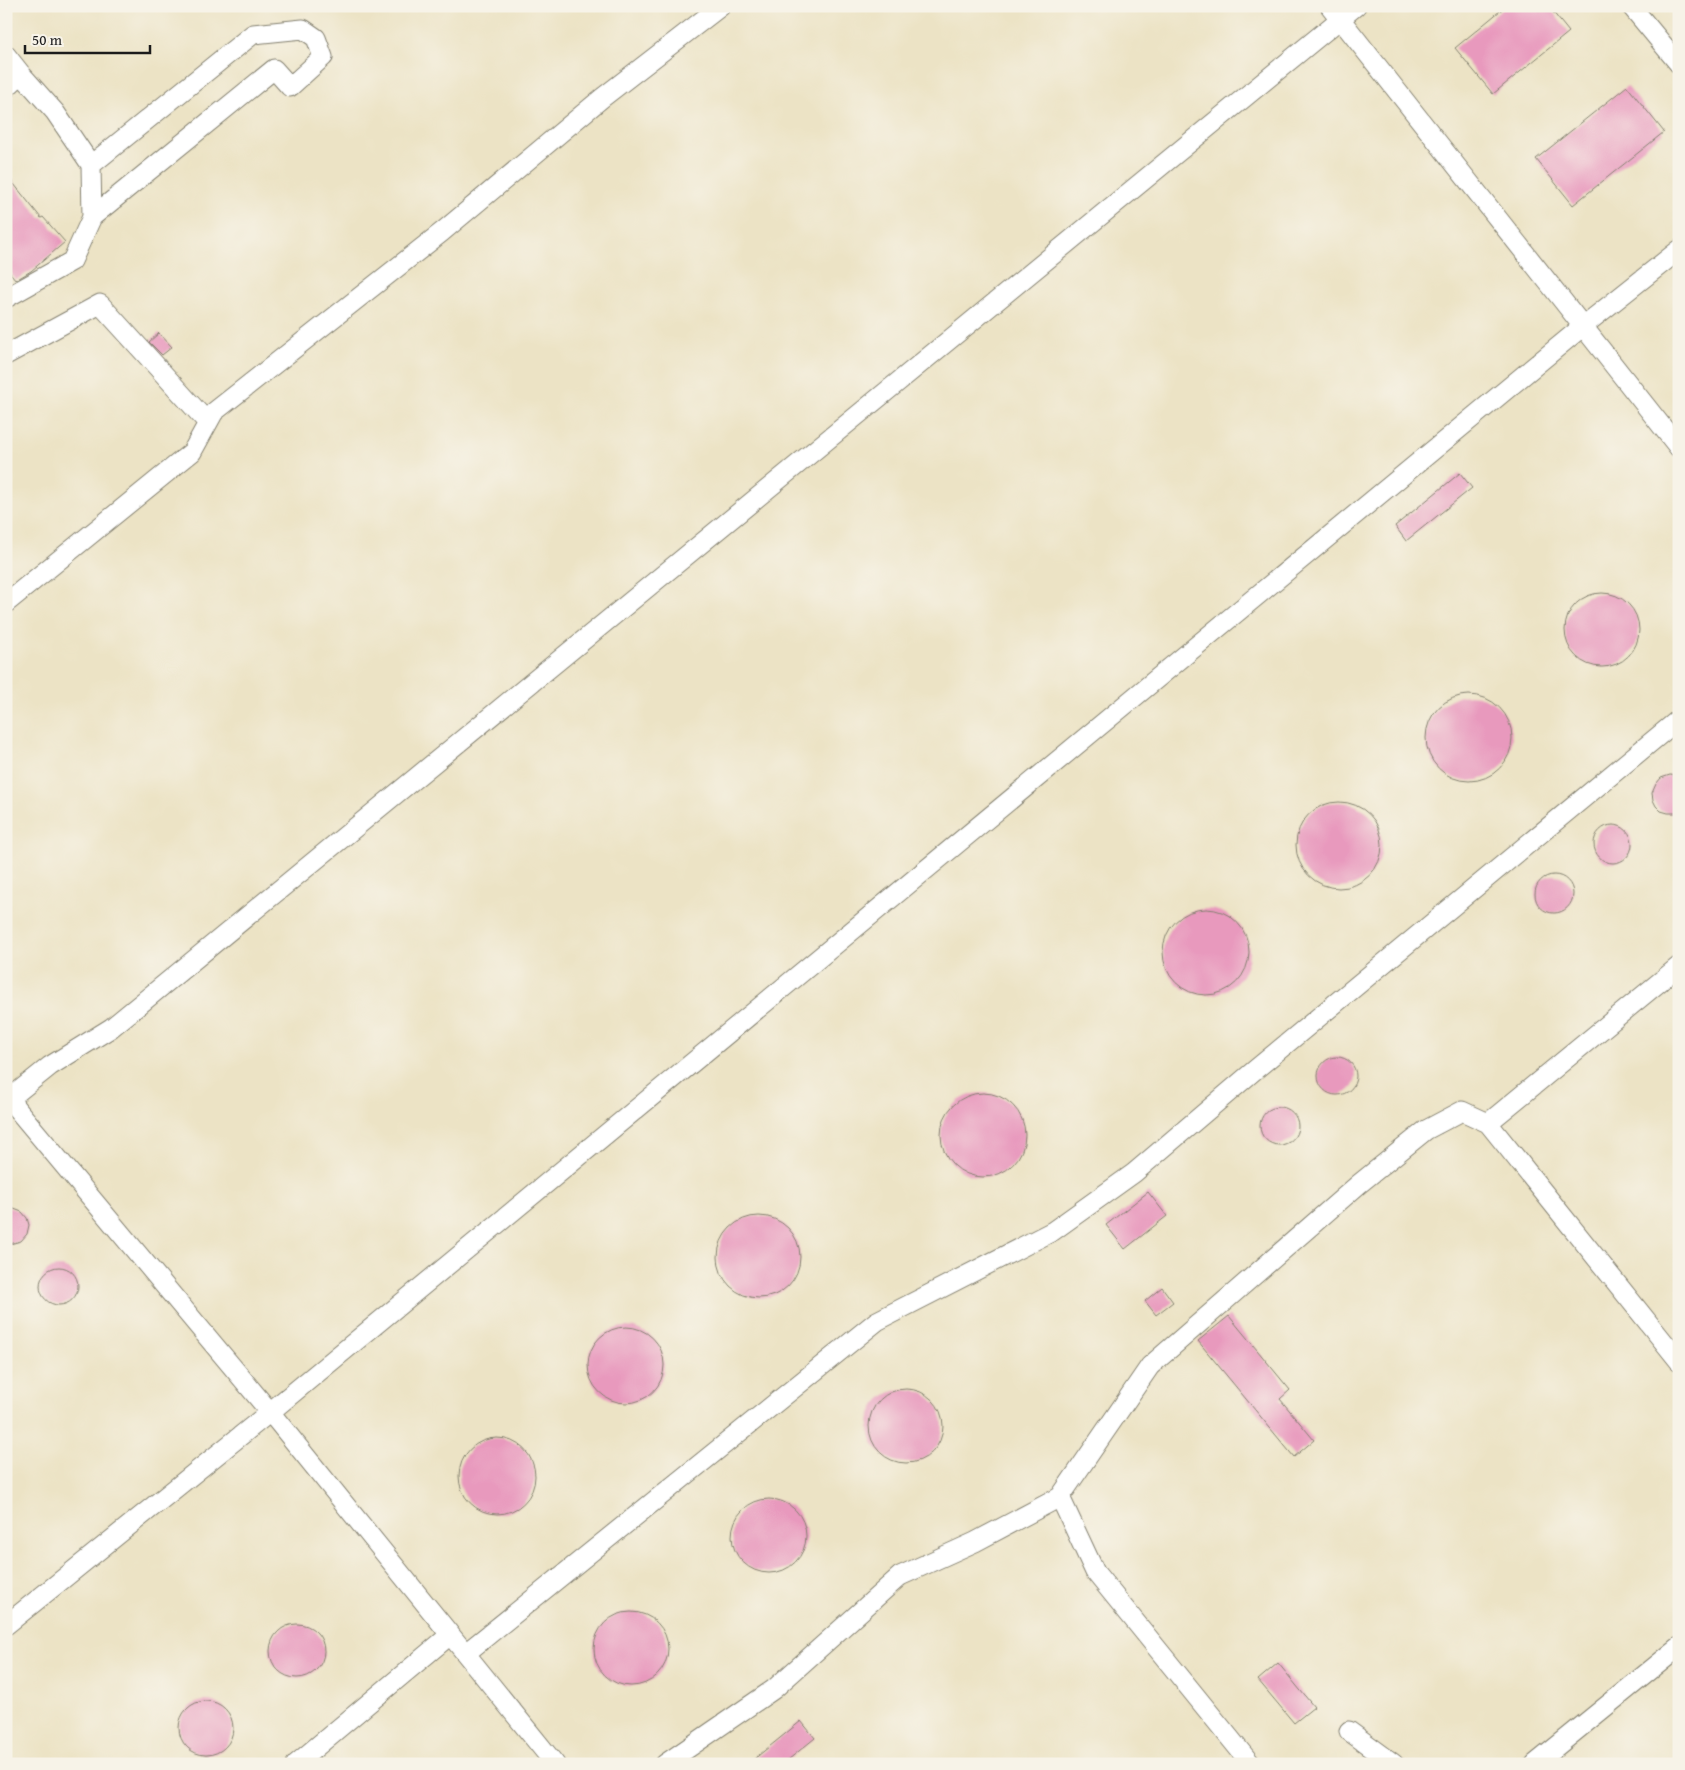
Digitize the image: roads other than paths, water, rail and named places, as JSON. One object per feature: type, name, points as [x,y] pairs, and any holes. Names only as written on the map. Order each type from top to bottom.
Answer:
[{"type":"lane","points":[[7,602],[192,452],[214,412],[442,232],[602,98],[721,6]]},
{"type":"lane","points":[[555,1764],[270,1412],[10,1105],[50,1066],[111,1028],[1335,13],[1356,6]]},
{"type":"lane","points":[[1631,6],[1679,64]]},
{"type":"lane","points":[[1335,13],[1679,448]]},
{"type":"lane","points":[[91,166],[253,34],[303,29],[316,38],[323,57],[290,86],[274,68],[92,217]]},
{"type":"lane","points":[[6,55],[55,112],[91,166],[92,217],[72,261],[6,298]]},
{"type":"lane","points":[[6,88],[21,74]]},
{"type":"lane","points":[[6,1625],[270,1412],[1582,327],[1679,250]]},
{"type":"lane","points":[[6,355],[100,304],[208,423]]},
{"type":"lane","points":[[466,1653],[876,1321],[1053,1231],[1134,1173],[1679,719]]},
{"type":"lane","points":[[1488,1123],[1679,966]]},
{"type":"lane","points":[[666,1764],[774,1690],[900,1576],[975,1542],[1060,1497],[1150,1366],[1358,1184],[1426,1130],[1462,1111],[1488,1123],[1679,1361]]},
{"type":"lane","points":[[1060,1497],[1095,1572],[1251,1764]]},
{"type":"lane","points":[[296,1764],[450,1635]]},
{"type":"lane","points":[[1535,1764],[1679,1647]]},
{"type":"lane","points":[[1349,1731],[1394,1764]]}]
